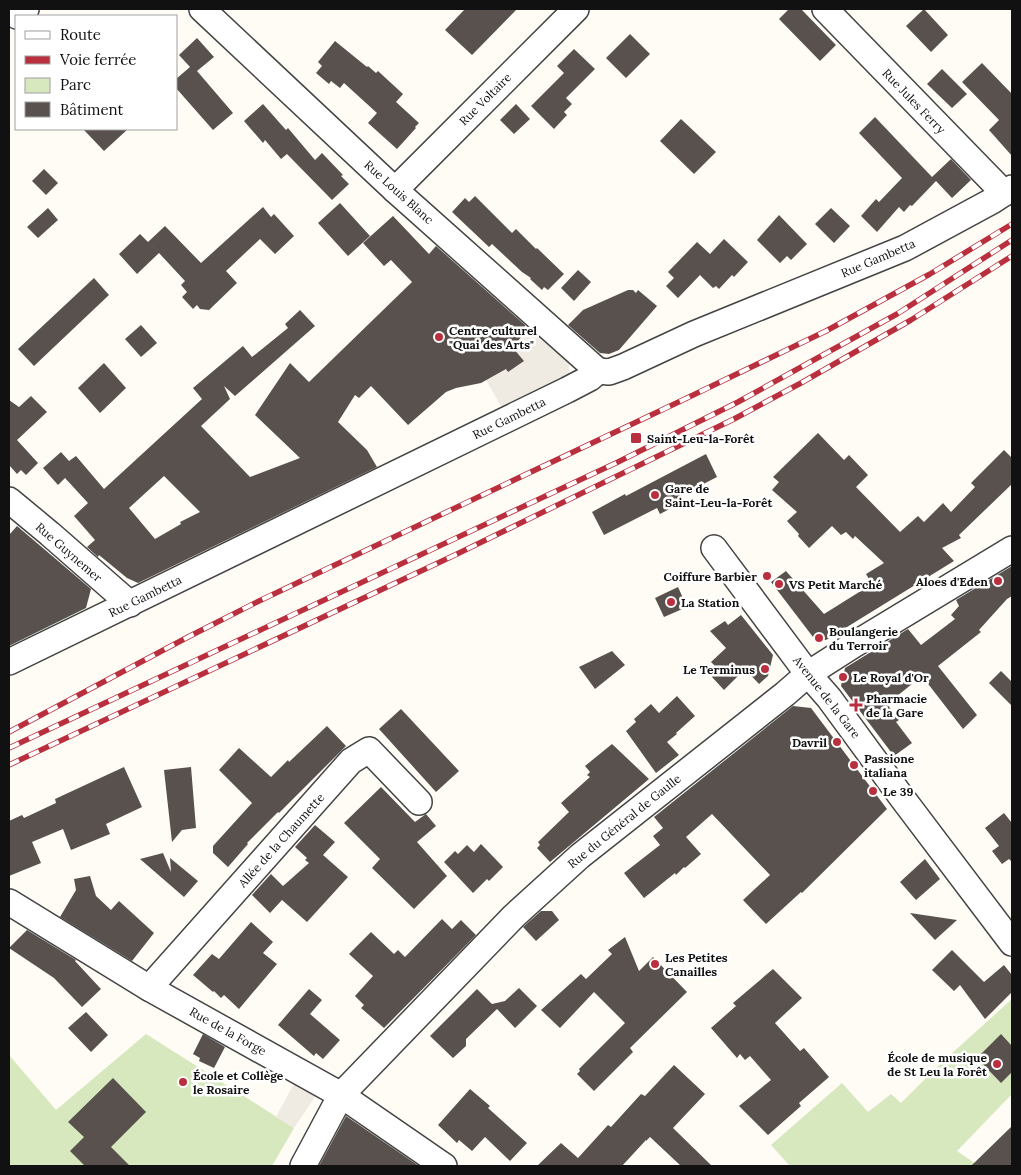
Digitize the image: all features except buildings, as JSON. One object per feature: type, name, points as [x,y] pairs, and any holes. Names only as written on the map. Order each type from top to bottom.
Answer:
[{"type":"street","name":"Rue Louis Blanc","points":[[202,9],[395,190],[598,371]]},
{"type":"street","name":"Rue Voltaire","points":[[395,190],[576,9]]},
{"type":"street","name":"Rue Jules Ferry","points":[[825,9],[1008,190]]},
{"type":"street","name":"Rue Gambetta","points":[[9,662],[130,604],[264,536],[567,390],[590,378],[598,371],[609,372],[712,327],[905,248],[992,201],[1008,190]]},
{"type":"street","name":"Rue Guynemer","points":[[9,500],[130,604]]},
{"type":"street","name":"Avenue de la Gare","points":[[714,548],[1012,943]]},
{"type":"street","name":"Rue du Général de Gaulle","points":[[303,1166],[341,1095],[514,916],[554,878],[808,674],[1012,549]]},
{"type":"street","name":"Allée de la Chaumette","points":[[149,988],[352,761],[369,750],[419,802]]},
{"type":"street","name":"Rue de la Forge","points":[[9,902],[149,988],[341,1095],[444,1166]]},
{"type":"green space","points":[[1012,999],[1012,1094],[957,1151],[979,1166],[790,1166],[771,1145],[842,1083],[868,1112],[891,1094],[901,1103],[939,1065]]},
{"type":"green space","name":"École et Collège le Rosaire","points":[[146,1034],[294,1128],[272,1166],[9,1166],[9,1055],[56,1110]]},
{"type":"shaded area","points":[[525,322],[569,361],[569,378],[503,410],[486,380],[502,349],[519,340],[524,333]]},
{"type":"shaded area","points":[[300,1072],[323,1085],[294,1128],[276,1117]]},
{"type":"railway","points":[[9,732],[259,601],[826,331],[930,274],[1012,224]]},
{"type":"railway","points":[[9,748],[618,462],[738,402],[897,314],[1012,240]]},
{"type":"railway","points":[[9,765],[457,554],[734,419],[911,320],[1012,256]]},
{"type":"place","name":"Centre culturel \"Quai des Arts\"","points":[[439,337]]},
{"type":"place","name":"Saint-Leu-la-Forêt","points":[[636,438]]},
{"type":"place","name":"Gare de Saint-Leu-la-Forêt","points":[[655,495]]},
{"type":"place","name":"Coiffure Barbier","points":[[767,576]]},
{"type":"place","name":"Aloes d'Eden","points":[[998,581]]},
{"type":"place","name":"VS Petit Marché","points":[[779,584]]},
{"type":"place","name":"La Station","points":[[671,602]]},
{"type":"place","name":"Boulangerie du Terroir","points":[[819,638]]},
{"type":"place","name":"Le Terminus","points":[[765,669]]},
{"type":"place","name":"Le Royal d'Or","points":[[843,677]]},
{"type":"place","name":"Pharmacie de la Gare","points":[[856,705]]},
{"type":"place","name":"Davril","points":[[837,742]]},
{"type":"place","name":"Passione italiana","points":[[854,765]]},
{"type":"place","name":"Le 39","points":[[873,791]]},
{"type":"place","name":"Les Petites Canailles","points":[[655,964]]},
{"type":"place","name":"École de musique de St Leu la Forêt","points":[[997,1064]]},
{"type":"place","name":"École et Collège le Rosaire","points":[[183,1082]]}]
